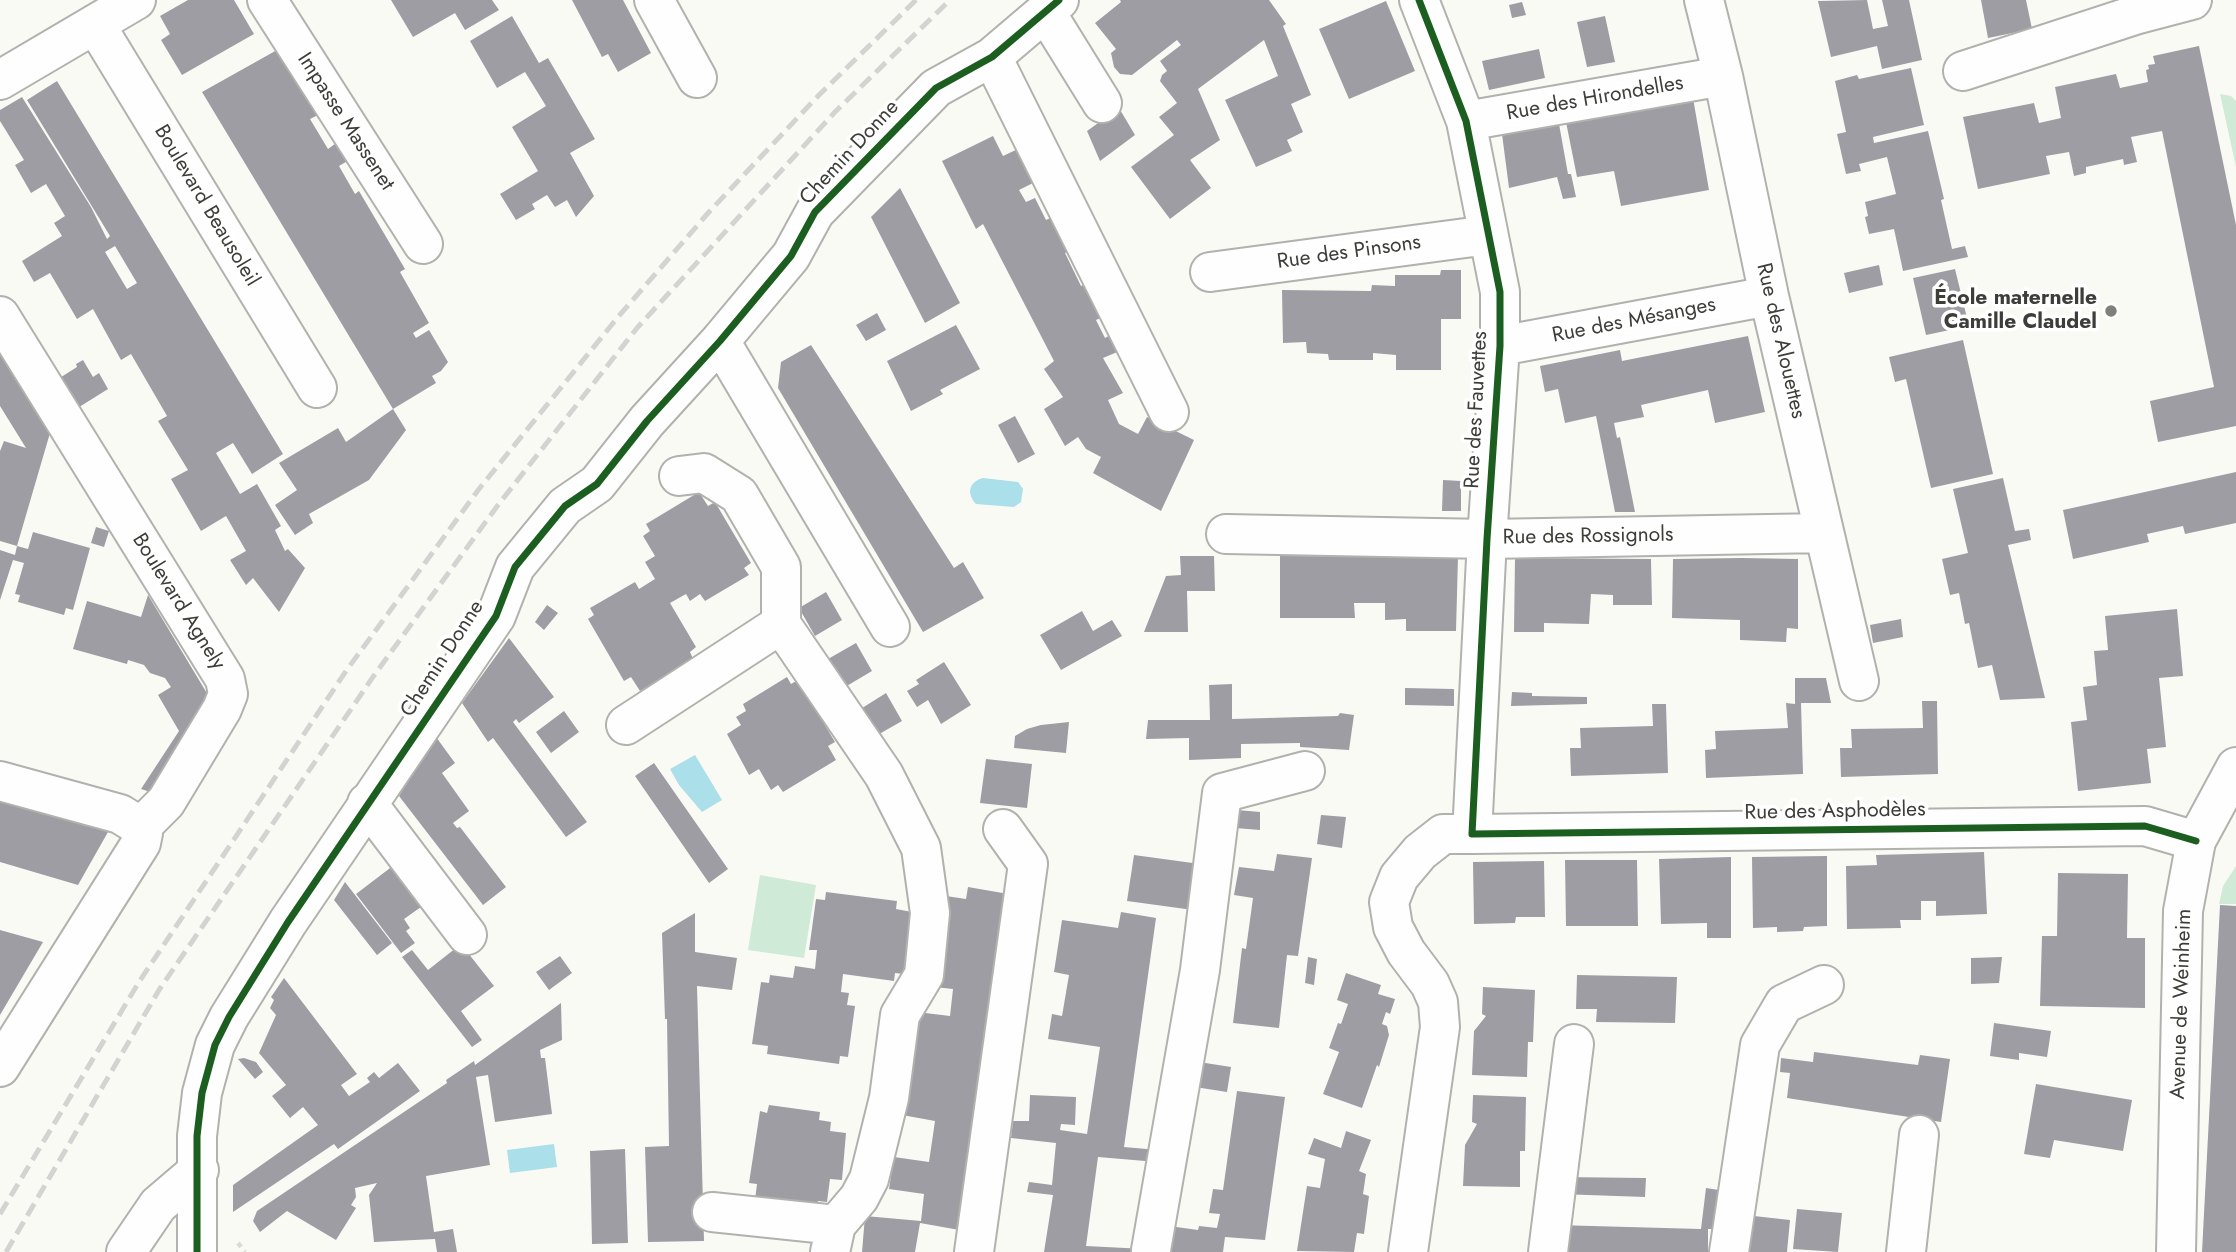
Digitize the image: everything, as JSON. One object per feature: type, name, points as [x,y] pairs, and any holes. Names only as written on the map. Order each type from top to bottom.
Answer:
[{"type":"street","name":"Impasse Massenet","points":[[267,0],[423,244]]},
{"type":"street","points":[[654,0],[696,78]]},
{"type":"street","name":"Rue des Fauvettes","points":[[1419,0],[1466,121],[1500,292],[1500,346],[1472,834]]},
{"type":"street","name":"Rue des Alouettes","points":[[1703,0],[1723,76],[1769,296],[1859,681]]},
{"type":"street","points":[[1964,71],[2135,15],[2192,0]]},
{"type":"street","points":[[1052,6],[1102,103]]},
{"type":"street","name":"Chemin Donne","points":[[198,1237],[197,1136],[202,1093],[215,1045],[288,922],[496,616],[515,567],[565,506],[597,484],[647,421],[791,257],[815,212],[936,88],[992,57],[1052,6]]},
{"type":"street","points":[[0,80],[110,10]]},
{"type":"street","name":"Boulevard Beausoleil","points":[[110,10],[317,388]]},
{"type":"street","points":[[992,57],[1169,412]]},
{"type":"street","name":"Rue des Hirondelles","points":[[1466,121],[1723,76]]},
{"type":"street","name":"Rue des Pinsons","points":[[1210,272],[1488,235]]},
{"type":"street","name":"Rue des Mésanges","points":[[1500,346],[1769,296]]},
{"type":"street","name":"Boulevard Agnely","points":[[0,316],[225,679],[228,694],[222,709],[166,802],[141,827],[141,843],[5,1051]]},
{"type":"street","points":[[720,341],[890,627]]},
{"type":"street","points":[[679,476],[704,473],[739,495],[781,567],[780,624],[890,787],[921,848],[930,913],[924,975],[900,1015],[888,1098],[869,1179],[833,1239],[712,1212]]},
{"type":"street","name":"Rue des Rossignols","points":[[1226,534],[1487,539],[1824,533]]},
{"type":"street","points":[[626,725],[780,624]]},
{"type":"street","points":[[1151,1250],[1200,970],[1222,793],[1305,771]]},
{"type":"street","name":"Avenue de Weinheim","points":[[2176,1252],[2183,911],[2196,841],[2234,777]]},
{"type":"street","points":[[0,780],[120,814],[141,827]]},
{"type":"street","points":[[367,803],[467,935]]},
{"type":"street","name":"Rue des Asphodèles","points":[[1408,1252],[1440,1027],[1438,1002],[1430,984],[1406,952],[1393,927],[1389,902],[1399,877],[1420,852],[1443,834],[2145,826],[2196,841]]},
{"type":"street","points":[[974,1252],[1028,864],[1003,829]]},
{"type":"street","points":[[1729,1252],[1760,1045],[1784,1004],[1824,985]]},
{"type":"street","points":[[1548,1252],[1573,1044]]},
{"type":"street","points":[[1906,1252],[1919,1135]]},
{"type":"street","points":[[126,1252],[158,1205],[199,1170]]},
{"type":"street","points":[[198,1237],[222,1252]]},
{"type":"green space","points":[[2220,94],[2231,96],[2236,101],[2236,167]]},
{"type":"green space","points":[[2236,866],[2236,904],[2219,904],[2223,886]]},
{"type":"green space","points":[[760,875],[816,885],[804,958],[748,950]]},
{"type":"water","points":[[983,478],[1018,482],[1023,489],[1021,502],[1014,507],[976,504],[970,488]]},
{"type":"water","points":[[695,755],[722,800],[702,812],[679,785],[670,769]]},
{"type":"water","points":[[554,1144],[557,1167],[510,1173],[507,1150]]},
{"type":"building","points":[[188,0],[234,0],[254,34],[182,75],[161,40],[170,34],[160,16]]},
{"type":"building","points":[[391,0],[492,0],[499,10],[465,30],[455,13],[413,37]]},
{"type":"building","points":[[572,0],[623,0],[651,53],[618,72],[608,54],[602,57]]},
{"type":"building","points":[[1120,0],[1269,0],[1286,24],[1283,26],[1311,95],[1291,104],[1303,132],[1287,140],[1292,151],[1256,167],[1225,100],[1278,76],[1264,40],[1198,89],[1220,140],[1190,160],[1211,188],[1170,219],[1131,167],[1174,135],[1159,117],[1177,103],[1160,81],[1167,71],[1160,61],[1181,45],[1177,40],[1132,75],[1120,74],[1114,67],[1111,53],[1116,49],[1095,23],[1121,2]]},
{"type":"building","points":[[1867,0],[1873,29],[1888,26],[1882,0],[1909,0],[1922,60],[1882,69],[1877,46],[1831,57],[1818,1]]},
{"type":"building","points":[[1981,0],[2026,0],[2032,29],[1988,38]]},
{"type":"building","points":[[1386,1],[1415,71],[1349,99],[1319,29]]},
{"type":"building","points":[[1522,2],[1526,15],[1512,18],[1509,5]]},
{"type":"building","points":[[512,16],[539,63],[548,58],[595,139],[570,153],[594,196],[576,217],[567,200],[555,207],[547,195],[532,204],[535,209],[516,220],[500,194],[538,171],[512,127],[546,106],[525,72],[497,88],[470,41]]},
{"type":"building","points":[[1605,16],[1615,62],[1587,67],[1577,22]]},
{"type":"building","points":[[2199,46],[2236,225],[2236,426],[2158,442],[2150,401],[2214,387],[2162,131],[2131,137],[2137,162],[2124,165],[2123,159],[2086,167],[2086,173],[2074,176],[2069,152],[2046,156],[2050,174],[1978,189],[1963,117],[2034,103],[2039,123],[2061,118],[2055,87],[2116,74],[2120,88],[2148,82],[2146,70],[2149,69],[2148,65],[2155,64],[2153,56]]},
{"type":"building","points":[[1539,49],[1545,78],[1489,90],[1482,61]]},
{"type":"building","points":[[277,50],[320,114],[310,119],[328,149],[339,141],[351,159],[339,166],[355,194],[359,191],[405,269],[400,272],[429,323],[413,333],[416,338],[429,330],[448,362],[441,371],[432,376],[436,383],[393,409],[202,92]]},
{"type":"building","points":[[1911,68],[1924,125],[1873,137],[1874,143],[1928,131],[1944,199],[1941,200],[1952,249],[1965,246],[1968,257],[1903,271],[1894,229],[1869,234],[1865,217],[1868,216],[1865,202],[1896,194],[1887,157],[1859,164],[1861,171],[1846,174],[1837,134],[1846,132],[1835,81],[1857,75],[1859,79]]},
{"type":"building","points":[[57,81],[283,454],[252,474],[233,443],[216,453],[240,494],[257,484],[281,526],[275,530],[285,551],[288,549],[305,568],[279,612],[253,578],[246,585],[230,560],[246,551],[226,516],[201,531],[171,479],[188,470],[158,421],[167,416],[131,354],[121,360],[93,309],[77,319],[50,273],[34,282],[22,261],[62,236],[54,223],[65,216],[46,184],[31,193],[15,165],[24,160],[0,121],[0,110],[22,97],[91,207],[107,239],[110,236],[27,100]],"holes":[[[115,246],[137,283],[127,289],[105,252]]]},
{"type":"building","points":[[1693,98],[1709,190],[1621,206],[1614,171],[1577,177],[1566,122]]},
{"type":"building","points":[[1119,108],[1135,135],[1100,161],[1087,131]]},
{"type":"building","points":[[1559,124],[1568,174],[1571,174],[1576,197],[1563,199],[1557,177],[1509,188],[1502,134]]},
{"type":"building","points":[[993,136],[1003,156],[1020,148],[1037,181],[1019,190],[1026,202],[1035,198],[1046,220],[1061,213],[1078,247],[1065,253],[1081,286],[1093,280],[1109,314],[1096,320],[1105,338],[1112,334],[1122,350],[1103,358],[1123,393],[1108,400],[1119,424],[1138,434],[1147,417],[1194,440],[1161,511],[1093,473],[1101,457],[1086,449],[1078,437],[1065,446],[1044,409],[1063,397],[1044,369],[1054,361],[983,224],[976,229],[942,161]]},
{"type":"building","points":[[900,188],[960,303],[925,323],[871,217]]},
{"type":"building","points":[[1879,265],[1883,285],[1849,293],[1844,273]]},
{"type":"building","points":[[1955,269],[1969,326],[1926,335],[1913,278]]},
{"type":"building","points":[[1441,270],[1461,270],[1461,319],[1441,319],[1441,370],[1396,370],[1396,355],[1373,353],[1373,360],[1329,360],[1328,354],[1307,353],[1306,342],[1283,343],[1282,290],[1371,291],[1372,285],[1395,286],[1395,275],[1440,275]]},
{"type":"building","points":[[877,313],[886,330],[866,341],[856,325]]},
{"type":"building","points":[[956,325],[980,369],[940,390],[943,394],[911,411],[887,361]]},
{"type":"building","points":[[1748,336],[1765,412],[1715,423],[1708,390],[1641,405],[1644,417],[1614,423],[1617,438],[1620,437],[1635,512],[1615,512],[1596,416],[1565,423],[1558,389],[1545,392],[1540,366],[1620,350],[1622,361]]},
{"type":"building","points":[[1963,340],[1993,474],[1931,488],[1906,379],[1895,382],[1889,357]]},
{"type":"building","points":[[811,345],[954,568],[963,562],[984,598],[923,632],[778,388],[781,362]]},
{"type":"building","points":[[0,351],[50,433],[17,546],[0,541],[0,451],[4,441],[26,448],[0,406]]},
{"type":"building","points":[[83,360],[93,377],[99,373],[108,389],[76,409],[58,379]]},
{"type":"building","points":[[393,409],[406,430],[369,480],[309,514],[313,523],[295,535],[275,505],[297,490],[279,463],[338,428],[346,442]]},
{"type":"building","points":[[1015,416],[1035,454],[1018,463],[998,425]]},
{"type":"building","points":[[2236,472],[2236,523],[2185,534],[2183,526],[2147,534],[2149,542],[2073,559],[2063,510]]},
{"type":"building","points":[[2003,478],[2015,531],[2029,529],[2031,540],[2008,545],[2045,698],[2000,700],[1992,665],[1978,668],[1969,623],[1965,624],[1959,593],[1950,595],[1942,559],[1968,553],[1953,489]]},
{"type":"building","points":[[1443,480],[1461,481],[1461,511],[1442,511]]},
{"type":"building","points":[[699,492],[708,506],[715,502],[751,563],[744,568],[749,575],[705,601],[700,594],[690,601],[686,594],[670,603],[696,647],[690,652],[693,659],[640,691],[631,677],[624,681],[588,619],[594,615],[590,608],[635,582],[639,589],[655,579],[645,562],[655,556],[643,536],[650,531],[646,524]]},
{"type":"building","points":[[96,527],[109,531],[104,547],[91,543]]},
{"type":"building","points":[[33,532],[90,548],[73,610],[66,608],[64,615],[18,602],[20,595],[15,594],[24,563],[13,560],[0,600],[0,550],[15,555],[17,546],[28,549]]},
{"type":"building","points":[[1180,556],[1214,556],[1215,591],[1187,591],[1188,632],[1144,632],[1166,576],[1181,575]]},
{"type":"building","points":[[1280,556],[1458,557],[1456,631],[1406,631],[1406,619],[1385,620],[1385,603],[1354,603],[1355,618],[1280,618]]},
{"type":"building","points":[[1515,558],[1651,559],[1652,605],[1613,605],[1613,595],[1591,594],[1589,624],[1544,623],[1544,632],[1514,632]]},
{"type":"building","points":[[1673,559],[1798,559],[1798,629],[1787,628],[1786,642],[1740,640],[1740,620],[1672,618]]},
{"type":"building","points":[[826,592],[842,620],[815,636],[799,608]]},
{"type":"building","points":[[148,595],[214,705],[160,795],[141,789],[179,731],[158,695],[171,687],[165,678],[150,673],[144,665],[128,660],[127,664],[73,649],[87,601],[141,617]]},
{"type":"building","points":[[547,605],[558,613],[544,630],[535,622]]},
{"type":"building","points":[[2177,609],[2183,676],[2159,678],[2166,747],[2147,749],[2151,783],[2078,791],[2071,722],[2087,720],[2083,687],[2097,685],[2094,651],[2108,650],[2105,616]]},
{"type":"building","points":[[1082,611],[1093,631],[1112,620],[1122,636],[1061,670],[1040,635]]},
{"type":"building","points":[[1901,619],[1903,637],[1873,643],[1870,625]]},
{"type":"building","points":[[509,638],[554,697],[519,723],[516,719],[513,722],[587,822],[566,837],[493,738],[488,742],[462,703]]},
{"type":"building","points":[[856,643],[872,671],[845,687],[828,659]]},
{"type":"building","points":[[944,662],[971,705],[941,724],[928,700],[917,707],[907,691],[919,684],[916,680]]},
{"type":"building","points":[[787,677],[791,684],[798,680],[835,742],[828,746],[836,760],[783,792],[778,785],[771,790],[759,769],[749,775],[727,734],[741,725],[736,717],[746,711],[743,704]]},
{"type":"building","points":[[1795,678],[1826,678],[1831,703],[1801,703],[1803,774],[1706,778],[1705,750],[1716,749],[1715,731],[1788,728],[1786,703],[1795,704]]},
{"type":"building","points":[[1232,684],[1232,719],[1338,716],[1340,713],[1354,715],[1349,750],[1300,747],[1300,743],[1241,744],[1241,758],[1189,760],[1189,738],[1146,739],[1148,720],[1210,720],[1209,685]]},
{"type":"building","points":[[1405,688],[1454,689],[1454,706],[1405,705]]},
{"type":"building","points":[[1512,692],[1532,693],[1532,696],[1587,697],[1587,704],[1511,706]]},
{"type":"building","points":[[886,693],[902,721],[874,737],[859,710]]},
{"type":"building","points":[[1922,701],[1937,701],[1938,774],[1841,777],[1840,748],[1852,748],[1851,729],[1923,728]]},
{"type":"building","points":[[1652,704],[1666,704],[1668,773],[1571,776],[1570,748],[1581,748],[1580,728],[1653,726]]},
{"type":"building","points":[[564,711],[579,732],[551,753],[536,732]]},
{"type":"building","points":[[1069,722],[1066,753],[1014,748],[1015,736],[1027,729]]},
{"type":"building","points":[[436,737],[455,763],[442,773],[469,811],[453,823],[457,828],[460,827],[506,887],[483,905],[399,796]]},
{"type":"building","points":[[986,759],[1032,764],[1027,808],[980,803]]},
{"type":"building","points":[[654,763],[728,869],[709,883],[635,776]]},
{"type":"building","points":[[0,800],[108,832],[78,885],[0,862]]},
{"type":"building","points":[[1237,810],[1260,812],[1260,830],[1235,828]]},
{"type":"building","points":[[1321,815],[1346,817],[1342,848],[1317,844]]},
{"type":"building","points":[[1984,852],[1987,914],[1936,916],[1936,901],[1921,901],[1921,920],[1900,920],[1901,928],[1847,929],[1846,866],[1877,865],[1876,855]]},
{"type":"building","points":[[1277,854],[1312,858],[1298,956],[1287,955],[1279,1028],[1233,1023],[1242,948],[1246,949],[1253,898],[1234,895],[1239,867],[1274,871]]},
{"type":"building","points":[[1134,855],[1200,864],[1193,910],[1127,901]]},
{"type":"building","points":[[1827,856],[1827,926],[1804,927],[1803,931],[1777,932],[1777,927],[1753,928],[1752,857]]},
{"type":"building","points":[[1731,857],[1731,938],[1707,938],[1707,923],[1661,924],[1659,859]]},
{"type":"building","points":[[1565,860],[1637,860],[1638,926],[1566,926]]},
{"type":"building","points":[[1544,861],[1545,917],[1516,917],[1515,923],[1474,924],[1473,862]]},
{"type":"building","points":[[398,862],[428,902],[404,919],[410,928],[406,931],[415,943],[401,953],[356,894]]},
{"type":"building","points":[[2058,873],[2128,874],[2127,938],[2145,938],[2145,1008],[2040,1006],[2042,936],[2057,936]]},
{"type":"building","points":[[345,882],[392,943],[377,955],[334,900]]},
{"type":"building","points":[[968,887],[1014,895],[965,1231],[920,1223],[915,1252],[862,1252],[865,1216],[921,1221],[924,1194],[889,1189],[894,1157],[929,1162],[935,1121],[902,1115],[917,1012],[950,1016],[953,989],[934,987],[946,896],[966,899]]},
{"type":"building","points":[[826,892],[897,901],[896,909],[912,912],[903,974],[895,973],[894,981],[843,974],[841,992],[849,993],[847,1005],[855,1006],[848,1057],[840,1056],[839,1064],[767,1054],[768,1046],[752,1044],[761,982],[769,983],[770,975],[793,978],[795,966],[815,969],[817,950],[809,950],[816,899],[825,900]]},
{"type":"building","points":[[2220,905],[2236,906],[2236,1252],[2202,1252]]},
{"type":"building","points":[[1121,912],[1156,918],[1124,1147],[1158,1150],[1157,1162],[1098,1157],[1086,1246],[1145,1249],[1155,1252],[1044,1252],[1053,1195],[1027,1192],[1029,1182],[1052,1185],[1056,1143],[1011,1138],[1013,1121],[1029,1121],[1030,1095],[1076,1097],[1075,1125],[1061,1124],[1060,1130],[1087,1134],[1100,1047],[1048,1039],[1052,1014],[1062,1016],[1069,975],[1054,972],[1062,920],[1118,928]]},
{"type":"building","points":[[695,913],[695,952],[737,958],[732,990],[697,986],[704,1241],[648,1242],[645,1147],[669,1146],[667,1019],[662,933]]},
{"type":"building","points":[[0,930],[43,942],[0,1015]]},
{"type":"building","points":[[461,944],[494,986],[461,1011],[482,1040],[472,1047],[402,957],[412,950],[428,970]]},
{"type":"building","points":[[560,956],[572,973],[549,990],[536,972]]},
{"type":"building","points":[[1308,957],[1317,959],[1314,985],[1305,983]]},
{"type":"building","points":[[2002,957],[1999,983],[1971,984],[1971,958]]},
{"type":"building","points":[[1346,973],[1381,985],[1378,994],[1395,999],[1390,1014],[1386,1012],[1382,1024],[1387,1026],[1389,1035],[1362,1108],[1323,1094],[1339,1052],[1329,1048],[1348,1004],[1337,1000]]},
{"type":"building","points":[[1577,975],[1677,977],[1675,1023],[1596,1022],[1597,1009],[1576,1009]]},
{"type":"building","points":[[284,978],[357,1074],[341,1085],[349,1096],[370,1082],[367,1078],[374,1072],[379,1078],[398,1063],[420,1091],[338,1149],[334,1144],[233,1212],[233,1185],[318,1125],[303,1107],[290,1118],[272,1096],[286,1085],[259,1053],[276,1015],[270,1008],[274,1000],[271,997]]},
{"type":"building","points":[[1483,987],[1535,990],[1533,1042],[1528,1042],[1527,1077],[1472,1075],[1474,1031],[1486,1016],[1482,1014]]},
{"type":"building","points":[[561,1003],[562,1040],[540,1050],[541,1058],[545,1058],[552,1114],[495,1122],[488,1075],[476,1077],[490,1165],[426,1176],[434,1232],[453,1229],[457,1252],[437,1252],[435,1239],[374,1242],[369,1195],[377,1183],[355,1188],[356,1197],[351,1205],[356,1208],[336,1240],[287,1211],[260,1232],[253,1221],[257,1211],[447,1083],[446,1080],[474,1061],[475,1065]]},
{"type":"building","points":[[1994,1023],[2051,1031],[2047,1057],[2019,1053],[2019,1060],[1990,1056]]},
{"type":"building","points":[[1814,1052],[1918,1065],[1920,1055],[1950,1059],[1941,1122],[1787,1098],[1790,1073],[1780,1072],[1781,1058],[1813,1062]]},
{"type":"building","points":[[238,1059],[256,1062],[263,1072],[255,1079]]},
{"type":"building","points":[[1199,1062],[1231,1067],[1227,1092],[1195,1087]]},
{"type":"building","points":[[2036,1084],[2132,1100],[2123,1151],[2054,1140],[2050,1158],[2024,1154]]},
{"type":"building","points":[[1237,1091],[1285,1097],[1265,1240],[1225,1237],[1223,1252],[1159,1252],[1162,1225],[1198,1230],[1199,1226],[1217,1228],[1220,1214],[1209,1213],[1213,1189],[1223,1190]]},
{"type":"building","points":[[1473,1095],[1526,1097],[1525,1151],[1520,1151],[1520,1187],[1463,1186],[1465,1145],[1477,1124],[1472,1122]]},
{"type":"building","points":[[769,1105],[820,1112],[819,1120],[831,1122],[830,1131],[846,1133],[842,1180],[830,1179],[827,1202],[818,1201],[817,1209],[755,1200],[757,1184],[749,1183],[760,1111],[767,1113]]},
{"type":"building","points":[[1346,1131],[1371,1140],[1359,1171],[1366,1174],[1363,1194],[1369,1196],[1364,1234],[1357,1233],[1354,1252],[1297,1251],[1307,1186],[1320,1188],[1325,1159],[1308,1154],[1314,1138],[1341,1148]]},
{"type":"building","points":[[625,1149],[628,1243],[592,1244],[590,1151]]},
{"type":"building","points":[[1561,1177],[1646,1178],[1645,1197],[1559,1194]]},
{"type":"building","points":[[1706,1188],[1719,1190],[1714,1229],[1708,1229],[1708,1252],[1555,1252],[1556,1225],[1701,1229]]},
{"type":"building","points":[[1797,1209],[1842,1213],[1838,1252],[1793,1249]]},
{"type":"building","points":[[1745,1215],[1790,1220],[1787,1252],[1742,1252]]},
{"type":"railway","points":[[0,1214],[139,982],[346,671],[479,489],[618,317],[709,212],[818,96],[916,0]]},
{"type":"railway","points":[[6,1252],[159,990],[375,674],[498,505],[637,328],[835,112],[950,0]]},
{"type":"cycle path","points":[[197,1252],[197,1136],[202,1093],[215,1045],[229,1017],[288,922],[496,616],[515,567],[565,506],[597,484],[647,421],[720,341],[791,256],[815,212],[936,88],[992,57],[1059,0]]},
{"type":"cycle path","points":[[1419,0],[1466,121],[1500,292],[1500,346],[1472,834],[2145,826],[2196,841]]},
{"type":"place","name":"École maternelle Camille Claudel","points":[[2111,311]]}]
